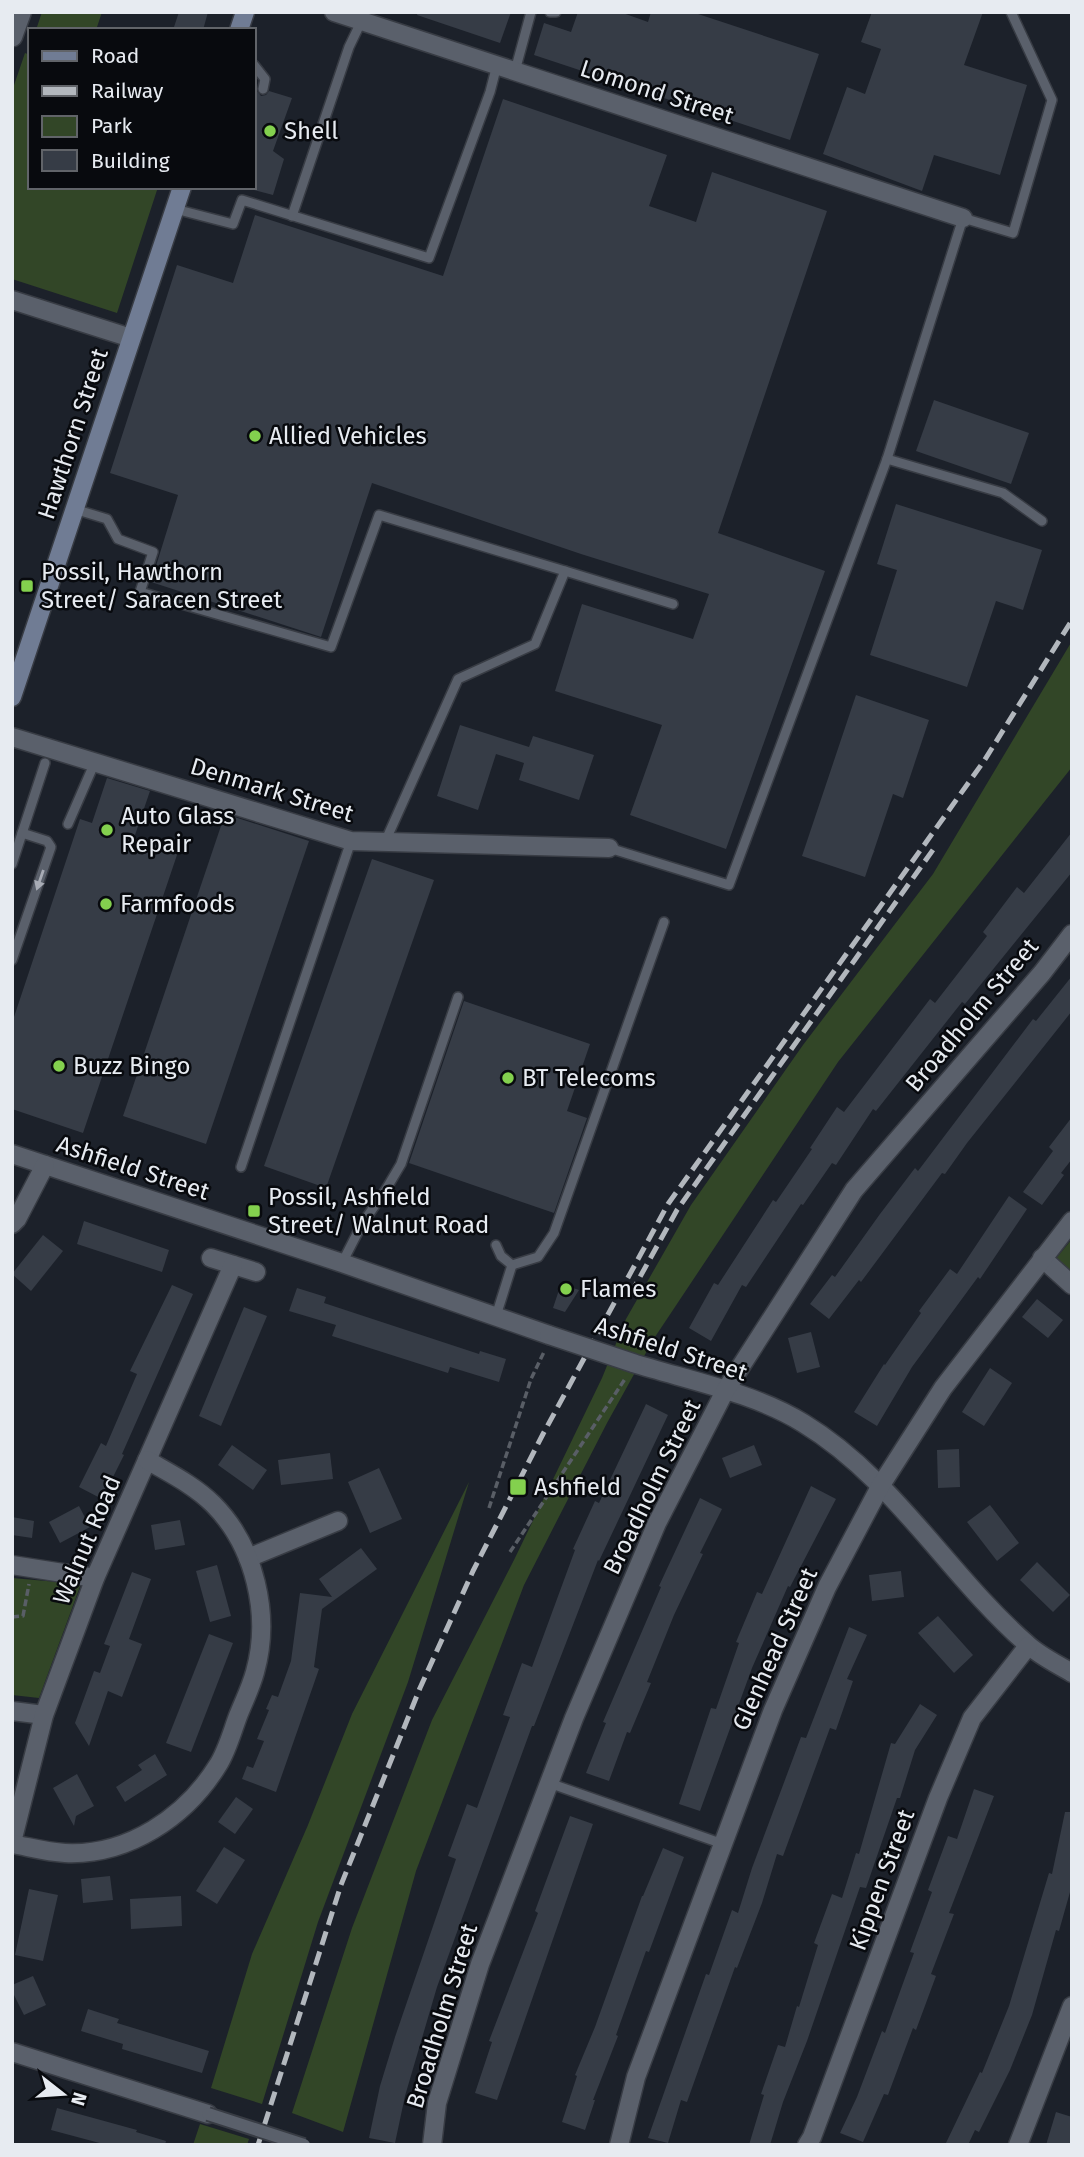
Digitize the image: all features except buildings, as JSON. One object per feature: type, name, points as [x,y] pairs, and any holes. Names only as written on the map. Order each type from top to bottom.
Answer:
[{"type":"main road","name":"Hawthorn Street","points":[[12,697],[181,189]]},
{"type":"street","points":[[13,37],[22,12]]},
{"type":"street","name":"Lomond Street","points":[[334,12],[963,218]]},
{"type":"street","points":[[12,300],[131,338]]},
{"type":"street","name":"Denmark Street","points":[[12,737],[351,841],[610,848]]},
{"type":"street","name":"Broadholm Street","points":[[432,2145],[437,2103],[480,1964],[574,1718],[657,1523],[725,1391],[854,1190],[1042,973],[1072,934]]},
{"type":"street","name":"Ashfield Street","points":[[12,1154],[342,1263],[632,1363],[725,1391],[802,1422],[881,1485],[980,1598],[1028,1646],[1072,1673]]},
{"type":"street","points":[[12,1224],[45,1165]]},
{"type":"street","name":"Glenhead Street","points":[[619,2145],[636,2077],[773,1710],[827,1587],[881,1485],[943,1388],[1072,1221]]},
{"type":"street","points":[[211,1258],[256,1272]]},
{"type":"street","points":[[1041,1258],[1072,1286]]},
{"type":"street","name":"Walnut Road","points":[[12,1843],[44,1715],[95,1578],[233,1265]]},
{"type":"street","points":[[12,1843],[65,1853],[97,1850],[130,1841],[161,1826],[183,1809],[220,1763],[255,1672],[261,1637],[261,1613],[248,1558],[232,1528],[214,1505],[194,1488],[147,1460]]},
{"type":"street","points":[[248,1558],[338,1521]]},
{"type":"street","points":[[12,1565],[95,1578]]},
{"type":"street","name":"Kippen Street","points":[[807,2145],[938,1798],[972,1718],[1028,1646]]},
{"type":"street","points":[[12,1711],[44,1715]]},
{"type":"street","points":[[1018,2145],[1072,2006]]},
{"type":"street","points":[[12,2052],[304,2145]]},
{"type":"lane","points":[[515,71],[531,12]]},
{"type":"lane","points":[[550,12],[556,12]]},
{"type":"lane","points":[[610,848],[729,885],[887,459],[963,218],[1013,233],[1052,100],[1011,12]]},
{"type":"lane","points":[[292,216],[349,47],[362,20]]},
{"type":"lane","points":[[175,209],[233,224],[242,200],[429,258],[486,103],[497,65]]},
{"type":"lane","points":[[256,68],[265,79],[263,89]]},
{"type":"lane","points":[[887,459],[1003,493],[1042,521]]},
{"type":"lane","points":[[74,509],[107,520],[118,539],[153,552],[140,592],[331,647],[379,515],[673,604]]},
{"type":"lane","points":[[385,842],[458,679],[535,644],[565,571]]},
{"type":"lane","points":[[68,824],[95,762]]},
{"type":"lane","points":[[12,864],[45,763]]},
{"type":"lane","points":[[12,961],[51,848],[47,841],[22,833]]},
{"type":"lane","points":[[241,1167],[351,841]]},
{"type":"lane","points":[[512,1265],[538,1257],[554,1233],[664,922]]},
{"type":"lane","points":[[342,1263],[362,1224],[401,1164],[457,997]]},
{"type":"lane","points":[[496,1245],[501,1256],[512,1265]]},
{"type":"lane","points":[[496,1315],[512,1265]]},
{"type":"lane","points":[[549,1783],[723,1844]]},
{"type":"path","points":[[489,1508],[531,1379],[550,1335]]},
{"type":"path","points":[[510,1552],[622,1384],[632,1363]]},
{"type":"path","points":[[12,1617],[23,1616],[32,1568]]},
{"type":"green space","points":[[42,12],[102,12],[97,28],[37,28]]},
{"type":"green space","points":[[25,53],[28,54],[28,189],[157,189],[117,313],[12,279],[12,91]]},
{"type":"green space","points":[[1072,641],[1072,767],[838,1062],[653,1340],[524,1585],[416,1871],[343,2132],[292,2113],[352,1928],[432,1720],[514,1560],[602,1378],[626,1319],[691,1205],[803,1045],[933,874]]},
{"type":"green space","points":[[1072,1239],[1072,1276],[1053,1262]]},
{"type":"green space","points":[[469,1482],[408,1682],[318,1922],[262,2104],[211,2088],[252,1954],[352,1714]]},
{"type":"green space","points":[[12,1578],[81,1584],[39,1698],[12,1695]]},
{"type":"green space","points":[[200,2124],[249,2139],[247,2145],[193,2145]]},
{"type":"railway","points":[[258,2145],[341,1885],[420,1688],[473,1571],[543,1434],[668,1204],[984,761],[1072,620]]},
{"type":"railway","points":[[630,1295],[677,1210],[935,847]]},
{"type":"place","name":"Shell","points":[[270,131]]},
{"type":"place","name":"Allied Vehicles","points":[[255,436]]},
{"type":"place","name":"Possil, Hawthorn Street/ Saracen Street","points":[[27,586]]},
{"type":"place","name":"Auto Glass Repair","points":[[107,830]]},
{"type":"place","name":"Farmfoods","points":[[106,904]]},
{"type":"place","name":"Buzz Bingo","points":[[59,1066]]},
{"type":"place","name":"BT Telecoms","points":[[508,1078]]},
{"type":"place","name":"Possil, Ashfield Street/ Walnut Road","points":[[254,1211]]},
{"type":"place","name":"Flames","points":[[566,1289]]},
{"type":"place","name":"Ashfield","points":[[518,1487]]}]
